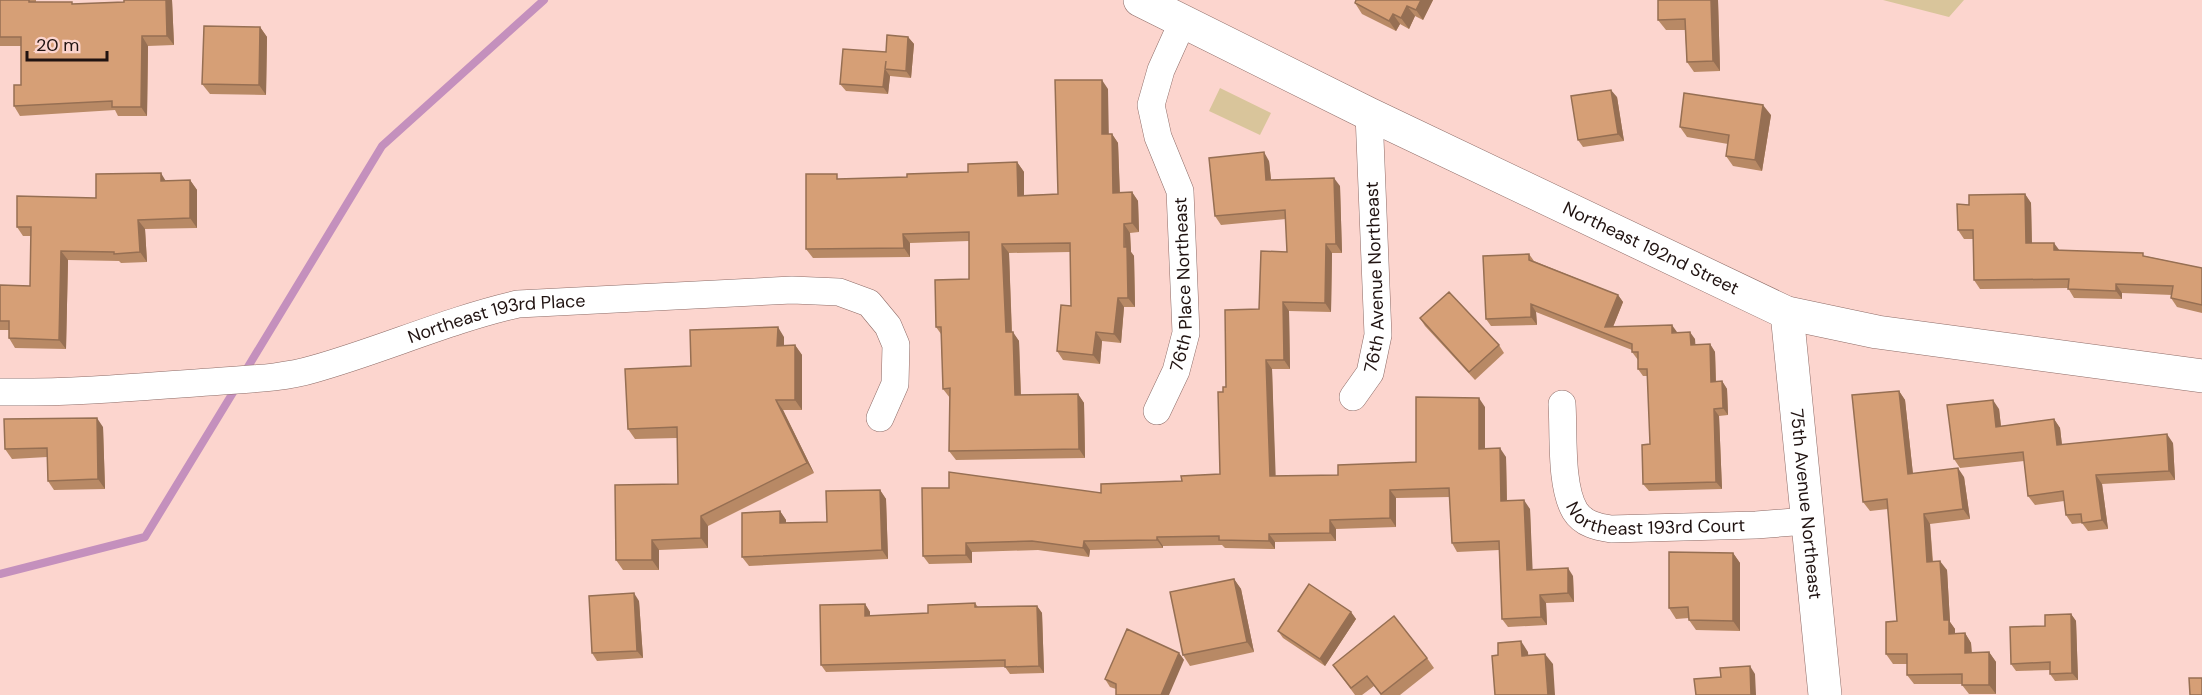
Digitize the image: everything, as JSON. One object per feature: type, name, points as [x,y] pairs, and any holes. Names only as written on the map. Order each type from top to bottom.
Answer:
[{"type":"street","name":"Northeast 192nd Street","points":[[1140,0],[1369,114],[1787,313],[1877,332],[2202,376]]},
{"type":"street","name":"76th Place Northeast","points":[[1157,411],[1176,371],[1186,333],[1180,191],[1158,137],[1151,105],[1161,70],[1183,21]]},
{"type":"street","name":"76th Avenue Northeast","points":[[1353,398],[1370,373],[1378,335],[1369,114]]},
{"type":"street","name":"Northeast 193rd Place","points":[[0,392],[131,388],[267,377],[312,370],[479,313],[518,304],[792,290],[839,292],[869,303],[888,326],[896,345],[895,384],[880,418]]},
{"type":"street","name":"75th Avenue Northeast","points":[[1787,313],[1825,695]]},
{"type":"street","name":"Northeast 193rd Court","points":[[1562,404],[1568,493],[1576,512],[1592,525],[1611,529],[1807,521]]},
{"type":"shaded area","points":[[1883,0],[1964,0],[1949,17]]},
{"type":"shaded area","points":[[1220,88],[1271,113],[1260,135],[1209,111]]},
{"type":"building","points":[[0,0],[72,2],[72,4],[166,0],[167,36],[142,36],[141,107],[112,107],[112,101],[14,106],[14,85],[21,85],[21,37],[0,37]]},
{"type":"building","points":[[1356,0],[1421,0],[1416,10],[1407,6],[1401,18],[1393,14],[1389,21],[1355,3]]},
{"type":"building","points":[[1658,0],[1711,0],[1713,61],[1687,62],[1685,19],[1658,20]]},
{"type":"building","points":[[204,26],[260,27],[259,85],[202,84]]},
{"type":"building","points":[[887,35],[908,37],[906,71],[885,69],[883,87],[840,84],[843,49],[886,52]]},
{"type":"building","points":[[1055,80],[1102,80],[1102,134],[1112,134],[1113,193],[1132,192],[1132,223],[1124,224],[1128,298],[1118,298],[1114,334],[1096,332],[1093,355],[1057,351],[1061,305],[1071,306],[1070,243],[1002,244],[1006,332],[1013,332],[1015,395],[1078,394],[1079,449],[949,451],[950,388],[943,389],[941,327],[936,327],[935,280],[969,279],[969,232],[903,234],[904,248],[806,249],[806,174],[837,174],[837,179],[907,177],[907,174],[968,172],[968,164],[1017,162],[1018,196],[1058,194]]},
{"type":"building","points":[[1611,90],[1618,134],[1578,140],[1571,96]]},
{"type":"building","points":[[1684,93],[1763,105],[1755,160],[1726,156],[1729,135],[1680,127]]},
{"type":"building","points":[[1264,152],[1266,180],[1334,178],[1336,244],[1326,244],[1325,303],[1283,302],[1284,360],[1266,360],[1270,476],[1338,475],[1338,465],[1416,462],[1416,397],[1479,398],[1479,449],[1500,448],[1501,501],[1524,500],[1527,570],[1568,568],[1568,593],[1540,595],[1541,617],[1502,619],[1499,541],[1452,543],[1449,488],[1390,490],[1390,518],[1330,520],[1330,533],[1269,534],[1269,541],[1219,540],[1219,536],[1157,537],[1157,540],[1084,541],[1083,548],[1032,541],[966,543],[966,555],[923,556],[922,488],[949,488],[949,472],[1101,493],[1101,484],[1182,481],[1181,476],[1220,474],[1218,392],[1223,392],[1223,387],[1226,387],[1225,310],[1259,309],[1261,251],[1287,252],[1285,210],[1215,216],[1209,158]]},
{"type":"building","points":[[161,173],[161,181],[190,180],[190,218],[138,220],[140,252],[114,254],[114,252],[61,251],[59,340],[9,338],[9,321],[0,321],[0,285],[30,286],[31,227],[17,227],[17,196],[96,198],[96,174]]},
{"type":"building","points":[[2025,194],[2026,243],[2054,243],[2054,250],[2143,253],[2143,256],[2202,268],[2202,305],[2171,298],[2173,286],[2116,284],[2116,291],[2068,289],[2069,279],[1974,280],[1973,230],[1958,230],[1957,204],[1969,205],[1969,195]]},
{"type":"building","points":[[1529,254],[1529,260],[1618,295],[1605,327],[1672,325],[1672,333],[1690,332],[1691,345],[1710,344],[1711,382],[1722,381],[1723,408],[1714,409],[1716,482],[1643,484],[1642,445],[1650,444],[1647,369],[1638,369],[1638,352],[1632,352],[1632,344],[1531,304],[1531,317],[1486,319],[1483,256]]},
{"type":"building","points":[[1449,292],[1499,345],[1469,372],[1420,318]]},
{"type":"building","points":[[778,327],[777,346],[795,345],[795,400],[776,400],[807,463],[701,516],[701,538],[652,540],[652,560],[616,560],[615,485],[678,484],[677,427],[628,429],[625,369],[691,366],[690,330]]},
{"type":"building","points":[[1899,391],[1908,474],[1958,468],[1963,509],[1924,514],[1927,562],[1940,561],[1944,620],[1949,620],[1949,634],[1965,633],[1965,653],[1989,652],[1989,685],[1962,685],[1962,674],[1907,675],[1907,654],[1886,654],[1886,622],[1897,621],[1887,499],[1863,502],[1852,395]]},
{"type":"building","points":[[1993,400],[1996,427],[2054,419],[2057,445],[2167,434],[2169,471],[2096,475],[2102,520],[2082,523],[2081,514],[2066,515],[2063,491],[2028,496],[2023,452],[1954,459],[1947,405]]},
{"type":"building","points":[[97,418],[98,479],[48,481],[47,448],[5,449],[4,419]]},
{"type":"building","points":[[880,490],[882,550],[742,557],[742,513],[780,511],[780,523],[827,522],[826,491]]},
{"type":"building","points":[[1669,552],[1733,553],[1733,621],[1689,620],[1688,607],[1669,608]]},
{"type":"building","points":[[1234,579],[1247,642],[1183,655],[1170,592]]},
{"type":"building","points":[[1309,584],[1351,612],[1320,659],[1278,631]]},
{"type":"building","points":[[634,593],[637,651],[592,653],[589,596]]},
{"type":"building","points":[[975,603],[975,607],[1037,606],[1039,666],[1005,667],[1005,660],[821,665],[820,605],[865,604],[865,616],[928,613],[928,605]]},
{"type":"building","points":[[2071,614],[2072,673],[2050,674],[2050,662],[2011,664],[2010,627],[2045,626],[2045,615]]},
{"type":"building","points":[[1394,616],[1427,658],[1381,694],[1367,676],[1351,688],[1333,665]]},
{"type":"building","points":[[1127,629],[1179,653],[1161,695],[1116,695],[1116,684],[1105,679]]},
{"type":"building","points":[[1521,641],[1522,656],[1545,654],[1548,695],[1495,695],[1492,656],[1498,655],[1498,643]]},
{"type":"building","points":[[1750,666],[1751,695],[1696,695],[1694,679],[1721,677],[1720,668]]},
{"type":"building","points":[[2189,678],[2202,678],[2202,695],[2190,695]]},
{"type":"waterway","points":[[243,375],[382,146],[544,0]]},
{"type":"waterway","points":[[0,574],[145,537],[237,386]]}]
